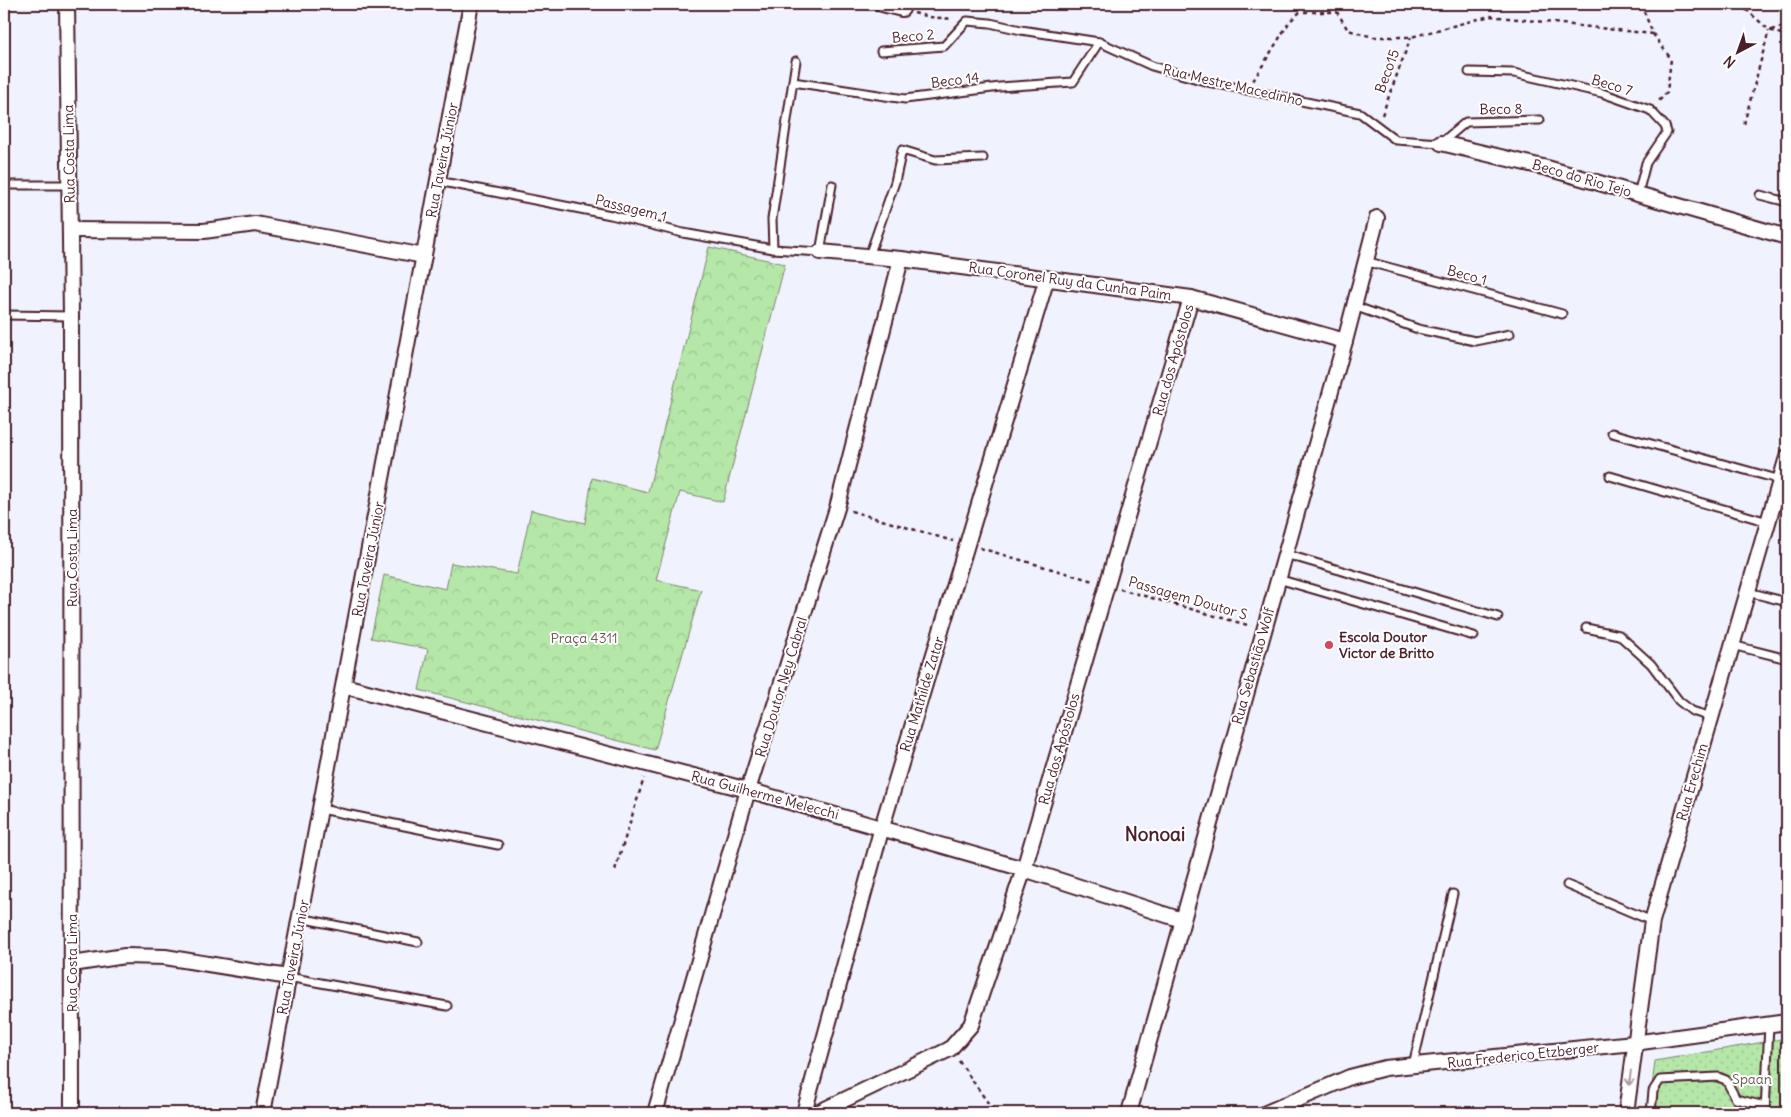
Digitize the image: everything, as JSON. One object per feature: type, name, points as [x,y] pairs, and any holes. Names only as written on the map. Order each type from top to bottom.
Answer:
[{"type":"street","name":"Rua Costa Lima","points":[[67,4],[71,316],[72,1113]]},
{"type":"street","name":"Rua Taveira Júnior","points":[[263,1113],[471,4]]},
{"type":"street","points":[[882,4],[907,7]]},
{"type":"street","name":"Beco do Rio Tejo","points":[[1441,143],[1547,168],[1787,237]]},
{"type":"street","name":"Rua Sebastião Wolf","points":[[1128,1113],[1345,341],[1377,218]]},
{"type":"street","points":[[70,230],[204,231],[255,224],[424,256]]},
{"type":"street","name":"Rua Coronel Ruy da Cunha Paim","points":[[820,252],[869,256],[1047,278],[1191,298],[1345,341]]},
{"type":"street","name":"Rua Doutor Ney Cabral","points":[[655,1113],[748,790],[837,508],[901,260]]},
{"type":"street","name":"Rua Mathilde Zatar","points":[[804,1113],[882,827],[1047,278]]},
{"type":"street","name":"Rua dos Apóstolos","points":[[817,1113],[950,1049],[971,1025],[1024,870],[1191,298]]},
{"type":"street","name":"Rua Erechim","points":[[1626,1113],[1652,921],[1787,457]]},
{"type":"street","name":"Rua Guilherme Melecchi","points":[[344,686],[748,790],[882,827],[1182,920]]},
{"type":"street","points":[[72,964],[125,956],[165,957],[288,977]]},
{"type":"street","name":"Rua Frederico Etzberger","points":[[1266,1113],[1350,1077],[1385,1068],[1634,1043],[1787,1022]]},
{"type":"lane","name":"Rua Mestre Macedinho","points":[[967,21],[990,22],[1020,30],[1099,42],[1152,66],[1208,82],[1360,113],[1378,126]]},
{"type":"lane","name":"Beco 2","points":[[880,51],[944,46],[967,21]]},
{"type":"lane","name":"Beco 14","points":[[793,82],[905,98],[1000,87],[1073,82],[1099,42]]},
{"type":"lane","points":[[773,249],[772,219],[796,61]]},
{"type":"lane","name":"Beco 7","points":[[1469,72],[1514,73],[1602,93],[1650,110],[1667,132],[1646,163],[1638,194]]},
{"type":"lane","name":"Beco 8","points":[[1441,143],[1466,122],[1540,120]]},
{"type":"lane","name":"Beco do Rio Tejo","points":[[1378,126],[1396,140],[1441,143]]},
{"type":"lane","points":[[869,256],[894,182],[902,150],[935,160],[983,158]]},
{"type":"lane","name":"Passagem 1","points":[[438,181],[611,214],[683,233],[773,249],[820,252]]},
{"type":"lane","points":[[4,185],[69,184]]},
{"type":"lane","points":[[820,252],[832,185]]},
{"type":"lane","points":[[1760,196],[1787,202]]},
{"type":"lane","name":"Beco 1","points":[[1365,261],[1562,314]]},
{"type":"lane","points":[[1354,306],[1418,329],[1475,341],[1510,334]]},
{"type":"lane","points":[[4,315],[71,316]]},
{"type":"lane","points":[[1612,433],[1780,480]]},
{"type":"lane","points":[[1610,476],[1768,522]]},
{"type":"lane","points":[[1285,554],[1498,617]]},
{"type":"lane","points":[[1278,579],[1474,636]]},
{"type":"lane","points":[[1748,592],[1787,602]]},
{"type":"lane","points":[[1586,628],[1619,635],[1650,664],[1679,701],[1692,712],[1711,717]]},
{"type":"lane","points":[[1732,645],[1787,659]]},
{"type":"lane","points":[[321,808],[498,845]]},
{"type":"lane","points":[[1567,885],[1652,921]]},
{"type":"lane","points":[[1413,1066],[1453,894]]},
{"type":"lane","points":[[300,918],[418,942]]},
{"type":"lane","points":[[288,977],[447,1006]]},
{"type":"lane","points":[[1650,1113],[1652,1091],[1660,1080],[1718,1077],[1726,1080],[1736,1099],[1765,1110],[1768,1024]]},
{"type":"path","points":[[1336,4],[1336,12],[1348,30],[1373,37],[1411,37],[1490,16],[1653,34]]},
{"type":"path","points":[[1641,4],[1653,34],[1671,59],[1667,92],[1655,106]]},
{"type":"path","points":[[1740,4],[1769,30],[1787,36]]},
{"type":"path","points":[[907,7],[929,17],[967,21]]},
{"type":"path","points":[[1255,77],[1290,20],[1300,12],[1336,12]]},
{"type":"path","points":[[1769,30],[1785,26],[1787,20]]},
{"type":"path","points":[[1744,124],[1769,30]]},
{"type":"path","name":"Beco15","points":[[1383,112],[1411,37]]},
{"type":"path","name":"Passagem Doutor S","points":[[1107,585],[1264,630]]},
{"type":"path","points":[[615,870],[648,764]]},
{"type":"path","points":[[950,1049],[995,1113]]},
{"type":"green space","name":"Praça 4311","points":[[709,247],[785,264],[723,502],[680,492],[656,580],[701,590],[655,750],[419,690],[428,649],[371,638],[384,575],[446,589],[451,563],[517,574],[531,510],[585,523],[592,478],[648,492]]},
{"type":"green space","name":"Spaan","points":[[1787,1038],[1787,1113],[1649,1113],[1655,1061]]},
{"type":"place","name":"Escola Doutor Victor de Britto","points":[[1329,645]]},
{"type":"district","name":"Nonoai","points":[[1155,834]]}]
